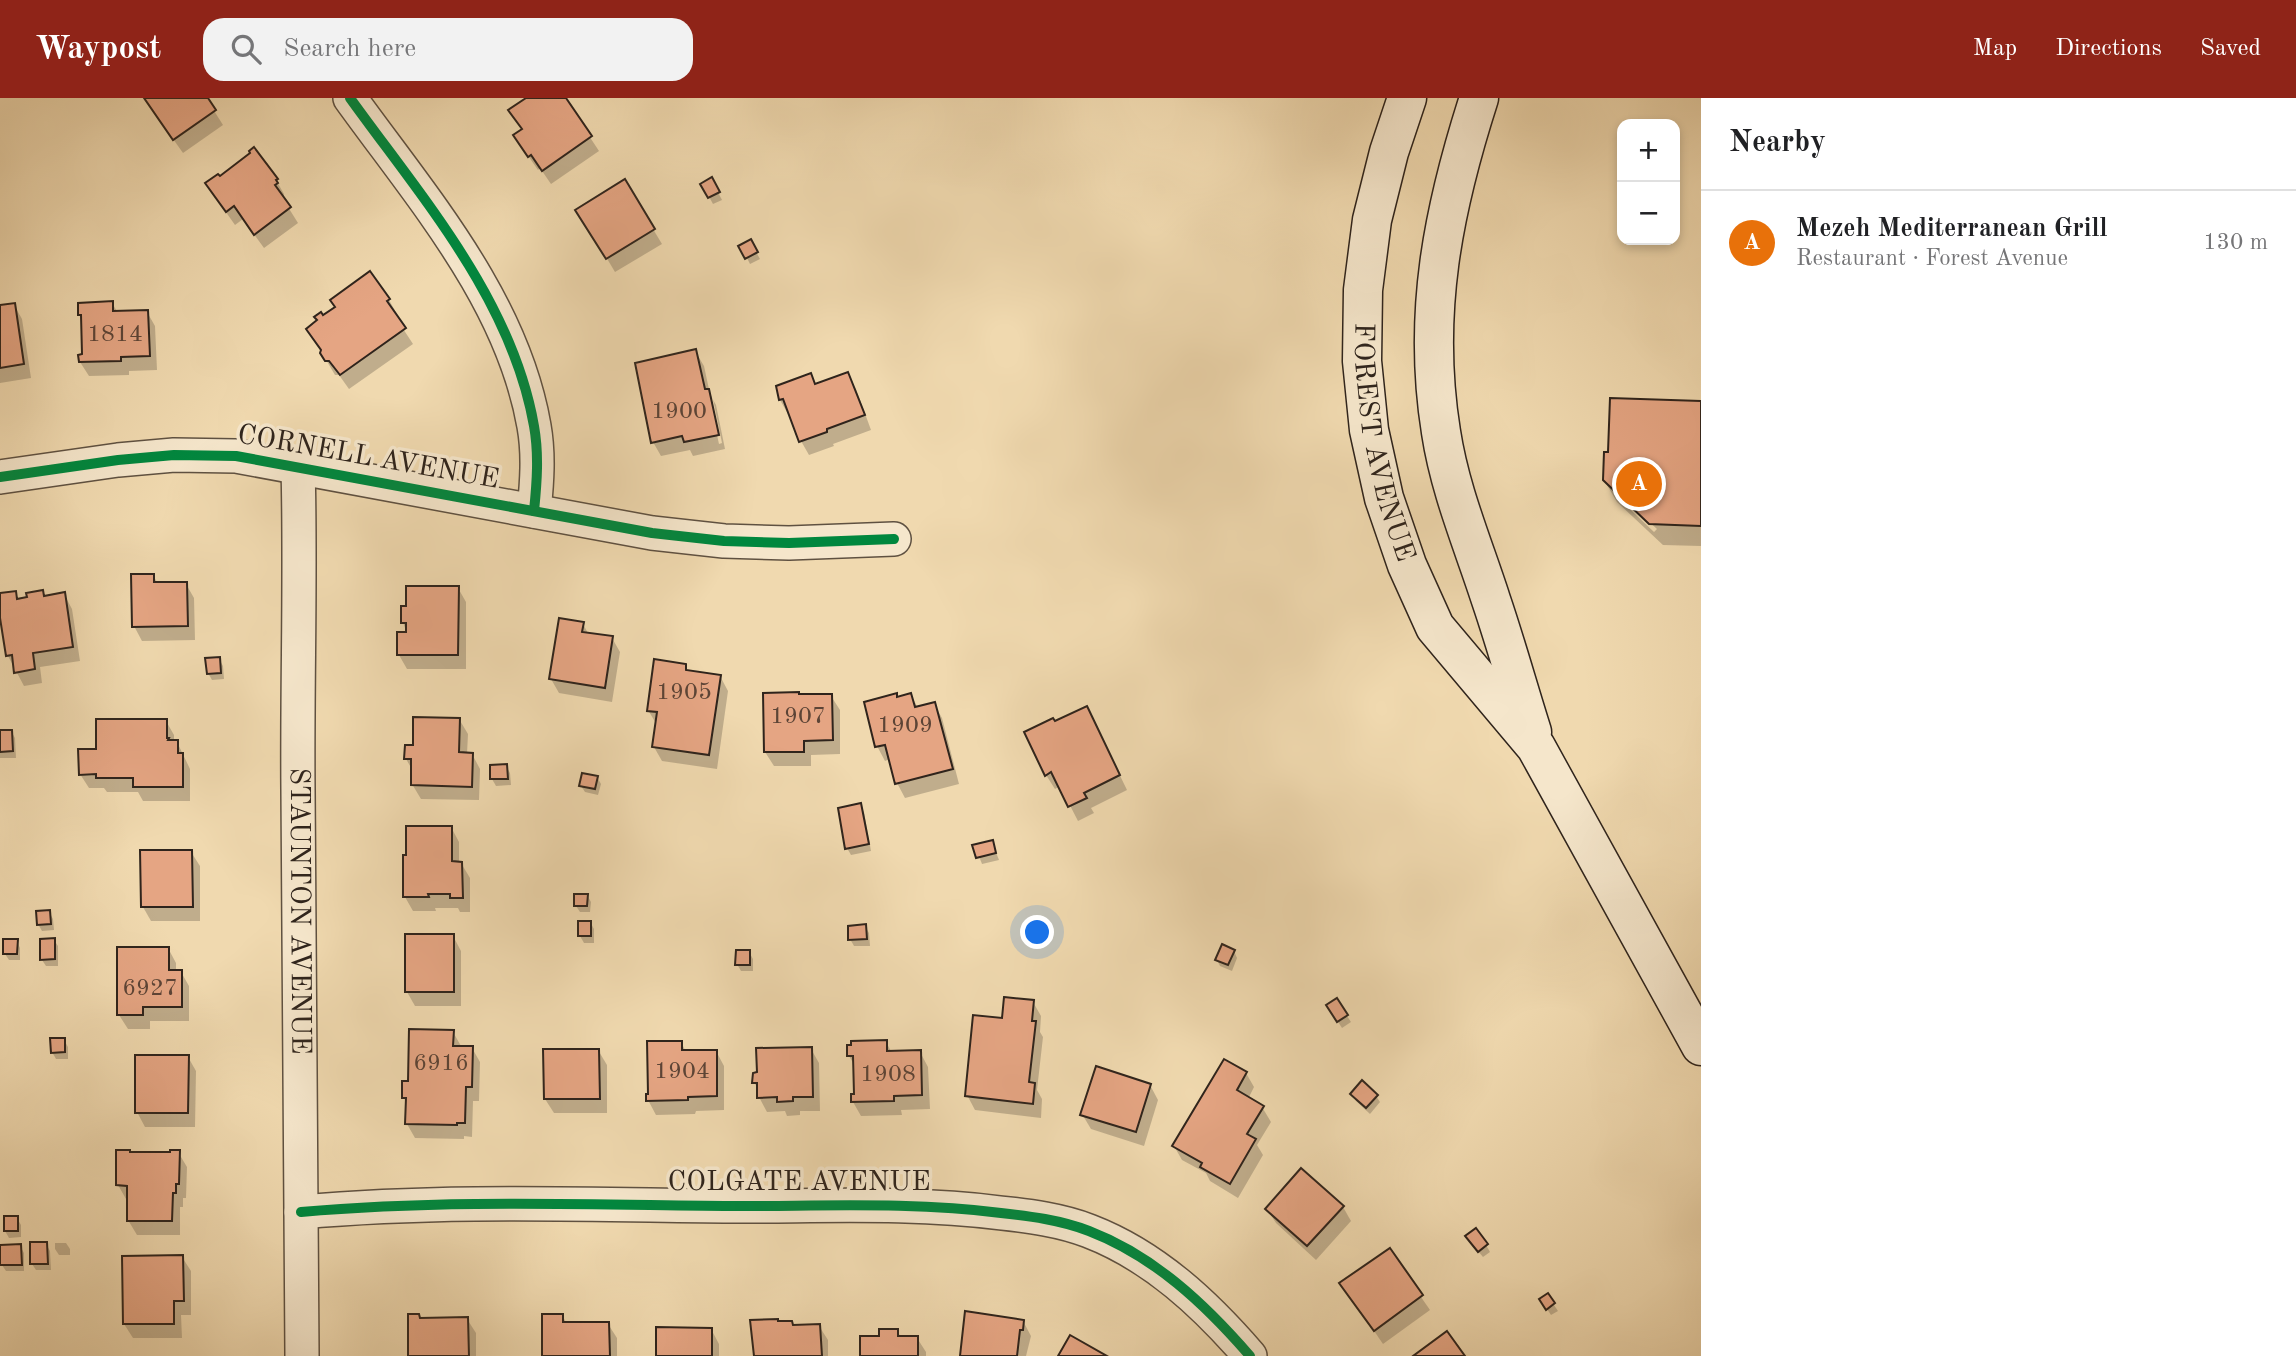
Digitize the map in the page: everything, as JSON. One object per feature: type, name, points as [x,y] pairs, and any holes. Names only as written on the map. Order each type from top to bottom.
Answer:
[{"type":"main road","name":"FOREST AVENUE","points":[[1407,98],[1389,152],[1372,220],[1363,290],[1362,361],[1369,430],[1388,510],[1407,565],[1435,627],[1536,747],[1701,1046]]},
{"type":"main road","name":"FOREST AVENUE","points":[[1479,98],[1459,160],[1444,223],[1435,293],[1433,362],[1441,432],[1454,490],[1536,747]]},
{"type":"street","points":[[350,98],[460,251],[497,313],[526,389],[535,427],[538,464],[534,511]]},
{"type":"street","name":"CORNELL AVENUE","points":[[0,477],[174,455],[236,456],[652,533],[724,541],[789,543],[894,539]]},
{"type":"street","name":"STAUNTON AVENUE","points":[[298,467],[298,964],[302,1356]]},
{"type":"street","name":"COLGATE AVENUE","points":[[301,1212],[358,1207],[498,1205],[949,1206],[1031,1216],[1088,1231],[1135,1253],[1177,1282],[1218,1319],[1250,1356]]},
{"type":"building","points":[[144,98],[208,98],[216,110],[173,140]]},
{"type":"building","points":[[526,98],[566,98],[592,136],[542,171],[531,155],[528,157],[513,135],[522,129],[508,110]]},
{"type":"building","points":[[254,147],[278,179],[275,185],[291,207],[254,235],[234,206],[226,212],[205,183],[218,174],[220,176]]},
{"type":"building","points":[[712,177],[720,192],[708,198],[700,184]]},
{"type":"building","points":[[625,179],[655,229],[606,259],[575,210]]},
{"type":"building","points":[[751,239],[758,252],[745,259],[738,246]]},
{"type":"building","points":[[370,271],[406,328],[340,375],[329,361],[325,361],[321,350],[306,329],[317,320],[314,317],[335,307],[330,300]]},
{"type":"building","points":[[113,301],[113,311],[148,310],[150,356],[121,357],[121,361],[79,362],[78,355],[82,354],[78,303]]},
{"type":"building","points":[[15,303],[24,364],[0,368],[0,305]]},
{"type":"building","points":[[696,349],[705,389],[709,389],[719,435],[684,442],[682,436],[651,443],[635,363]]},
{"type":"building","points":[[848,372],[865,415],[799,442],[783,399],[779,400],[776,386],[811,373],[815,384]]},
{"type":"building","points":[[1610,398],[1701,401],[1701,526],[1649,524],[1603,480],[1604,452],[1608,452]]},
{"type":"building","points":[[131,574],[154,574],[154,582],[187,582],[188,626],[132,627]]},
{"type":"building","points":[[406,586],[459,586],[458,655],[397,655],[397,632],[406,632],[406,623],[401,623],[401,606],[406,606]]},
{"type":"building","points":[[43,590],[44,596],[65,592],[73,647],[33,653],[35,669],[14,673],[12,655],[6,656],[0,618],[0,593],[16,591],[17,599],[27,597],[26,593]]},
{"type":"building","points":[[559,618],[584,622],[582,632],[613,636],[605,688],[549,679]]},
{"type":"building","points":[[220,657],[221,673],[207,674],[205,658]]},
{"type":"building","points":[[654,659],[686,664],[686,670],[721,675],[709,755],[652,747],[657,712],[647,711]]},
{"type":"building","points":[[763,693],[832,694],[833,740],[804,741],[804,752],[764,752]]},
{"type":"building","points":[[897,693],[897,697],[911,693],[915,707],[935,702],[953,769],[895,784],[885,745],[875,747],[864,702]]},
{"type":"building","points":[[1087,706],[1120,775],[1084,793],[1087,798],[1068,807],[1051,772],[1045,776],[1024,732]]},
{"type":"building","points":[[413,717],[460,718],[459,752],[473,753],[472,787],[411,785],[411,759],[404,759],[405,745],[413,745]]},
{"type":"building","points":[[96,719],[167,719],[167,738],[178,740],[178,753],[183,753],[183,787],[133,787],[133,778],[79,775],[78,749],[96,749]]},
{"type":"building","points":[[0,730],[12,730],[13,751],[0,752]]},
{"type":"building","points":[[507,764],[508,779],[490,779],[490,765]]},
{"type":"building","points":[[582,773],[598,776],[595,789],[579,786]]},
{"type":"building","points":[[861,803],[869,844],[845,849],[838,808]]},
{"type":"building","points":[[406,826],[452,826],[452,861],[462,862],[463,898],[450,898],[450,894],[403,897]]},
{"type":"building","points":[[993,840],[996,853],[976,858],[972,845]]},
{"type":"building","points":[[140,850],[192,850],[193,907],[141,907]]},
{"type":"building","points":[[574,894],[588,894],[587,906],[574,906]]},
{"type":"building","points":[[50,910],[51,924],[37,925],[36,911]]},
{"type":"building","points":[[578,921],[591,921],[591,936],[578,936]]},
{"type":"building","points":[[866,924],[867,939],[848,940],[848,926]]},
{"type":"building","points":[[405,934],[454,934],[454,992],[405,992]]},
{"type":"building","points":[[55,938],[55,959],[40,960],[40,939]]},
{"type":"building","points":[[3,939],[18,939],[17,954],[3,954]]},
{"type":"building","points":[[1222,944],[1235,950],[1228,965],[1215,960]]},
{"type":"building","points":[[117,947],[169,947],[169,970],[182,970],[182,1007],[143,1007],[143,1015],[117,1015]]},
{"type":"building","points":[[736,950],[750,950],[750,965],[735,965]]},
{"type":"building","points":[[1004,997],[1034,1000],[1032,1021],[1036,1021],[1029,1082],[1035,1083],[1033,1104],[965,1096],[973,1015],[1002,1018]]},
{"type":"building","points":[[1337,998],[1348,1015],[1337,1022],[1326,1005]]},
{"type":"building","points":[[409,1029],[454,1030],[453,1046],[473,1046],[472,1087],[466,1087],[465,1123],[405,1124],[406,1098],[402,1098],[402,1081],[408,1081]]},
{"type":"building","points":[[50,1038],[65,1038],[65,1052],[51,1053]]},
{"type":"building","points":[[887,1040],[887,1051],[921,1050],[922,1095],[894,1096],[894,1101],[851,1102],[851,1094],[854,1094],[853,1056],[847,1056],[847,1045],[851,1045],[851,1041]]},
{"type":"building","points":[[647,1041],[682,1041],[682,1050],[717,1050],[717,1096],[646,1101]]},
{"type":"building","points":[[812,1047],[813,1097],[793,1097],[793,1101],[777,1102],[777,1097],[757,1098],[757,1083],[752,1083],[753,1073],[757,1072],[756,1048]]},
{"type":"building","points":[[543,1049],[599,1049],[600,1099],[544,1099]]},
{"type":"building","points":[[135,1055],[189,1055],[188,1113],[135,1113]]},
{"type":"building","points":[[1224,1059],[1247,1072],[1237,1090],[1264,1106],[1247,1134],[1256,1139],[1230,1184],[1200,1167],[1202,1163],[1172,1146]]},
{"type":"building","points":[[1096,1066],[1151,1084],[1136,1132],[1080,1115]]},
{"type":"building","points":[[1362,1080],[1378,1095],[1366,1108],[1350,1094]]},
{"type":"building","points":[[116,1150],[180,1150],[179,1184],[176,1184],[176,1193],[173,1193],[172,1221],[127,1221],[127,1186],[116,1185]]},
{"type":"building","points":[[1301,1168],[1344,1206],[1307,1246],[1265,1209]]},
{"type":"building","points":[[4,1216],[18,1216],[18,1231],[4,1231]]},
{"type":"building","points":[[1476,1228],[1488,1244],[1478,1252],[1465,1236]]},
{"type":"building","points":[[30,1242],[47,1242],[48,1264],[30,1264]]},
{"type":"building","points":[[21,1244],[22,1265],[0,1265],[0,1245]]},
{"type":"building","points":[[1390,1248],[1423,1295],[1374,1331],[1339,1283]]},
{"type":"building","points":[[183,1255],[184,1301],[174,1301],[174,1324],[123,1324],[122,1256]]},
{"type":"building","points":[[1548,1293],[1555,1303],[1546,1310],[1539,1299]]},
{"type":"building","points":[[965,1311],[1024,1320],[1017,1356],[960,1356]]},
{"type":"building","points":[[408,1314],[419,1314],[420,1318],[468,1317],[469,1356],[408,1356]]},
{"type":"building","points":[[542,1314],[563,1314],[563,1322],[609,1322],[610,1356],[542,1356]]},
{"type":"building","points":[[750,1320],[792,1321],[793,1325],[820,1324],[822,1356],[754,1356]]},
{"type":"building","points":[[656,1327],[712,1328],[712,1356],[656,1356]]},
{"type":"building","points":[[879,1329],[898,1329],[898,1336],[918,1336],[918,1356],[860,1356],[860,1336],[879,1336]]},
{"type":"building","points":[[1447,1331],[1465,1356],[1413,1356]]},
{"type":"building","points":[[1070,1335],[1107,1356],[1058,1356]]},
{"type":"cycle path","points":[[350,98],[461,252],[506,336],[523,380],[534,426],[537,447],[534,511]]},
{"type":"cycle path","points":[[0,477],[174,455],[236,456],[652,533],[724,541],[789,543],[894,539]]},
{"type":"cycle path","points":[[301,1212],[466,1204],[871,1205],[936,1207],[1034,1217],[1089,1231],[1113,1241],[1157,1268],[1196,1300],[1250,1356]]},
{"type":"place","name":"Mezeh Mediterranean Grill","points":[[1639,484]]}]
